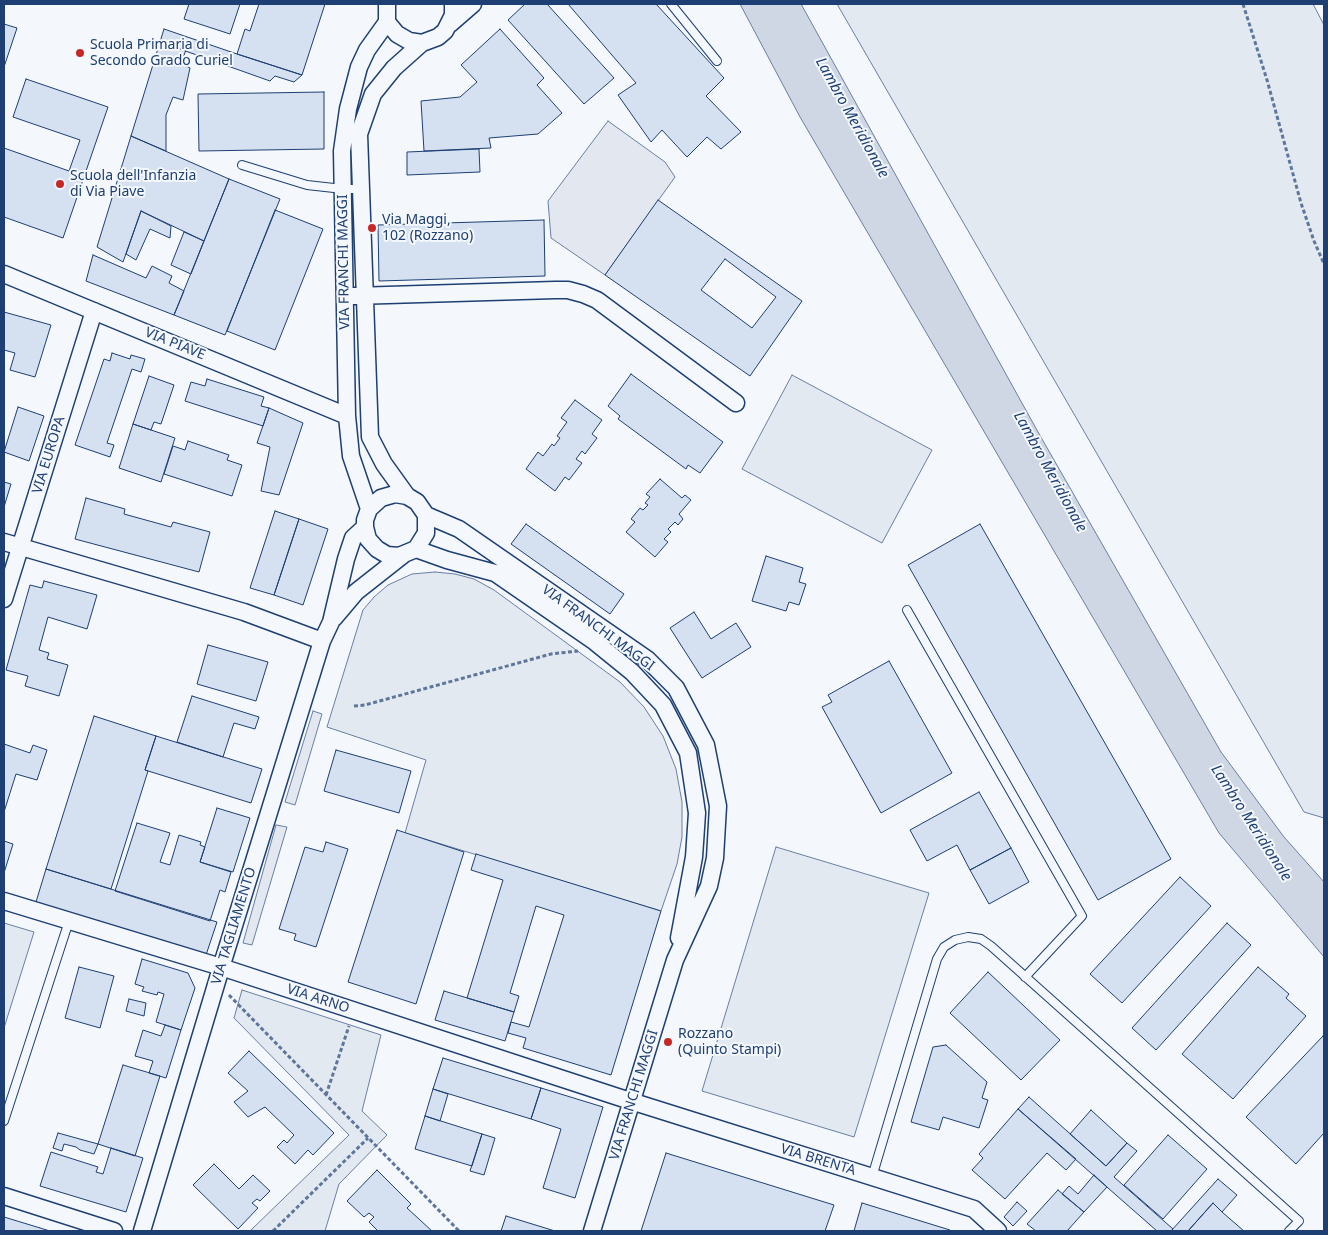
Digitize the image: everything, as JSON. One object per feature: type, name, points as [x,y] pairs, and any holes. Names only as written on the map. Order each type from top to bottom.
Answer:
[{"type":"street","points":[[450,24],[453,15],[453,4]]},
{"type":"street","name":"VIA FRANCHI MAGGI","points":[[407,496],[384,464],[370,437],[359,134],[373,94],[394,68],[422,43],[438,37],[473,4]]},
{"type":"street","points":[[386,9],[397,34],[409,41],[422,43]]},
{"type":"street","name":"VIA FRANCHI MAGGI","points":[[369,509],[351,456],[346,416],[342,151],[348,109],[360,67],[386,9]]},
{"type":"street","name":"VIA PIAVE","points":[[4,274],[346,416]]},
{"type":"street","points":[[345,296],[555,290],[568,290],[583,294],[597,300],[736,403]]},
{"type":"street","name":"VIA EUROPA","points":[[4,599],[94,311]]},
{"type":"street","points":[[396,494],[407,496],[417,502],[426,515],[426,533],[410,552],[387,555],[377,549],[368,539],[365,520],[369,509],[381,498],[396,494]]},
{"type":"street","name":"VIA FRANCHI MAGGI","points":[[426,515],[459,530],[647,659],[676,688],[706,745],[718,806],[715,858],[709,886],[676,960],[592,1231]]},
{"type":"street","name":"VIA TAGLIAMENTO","points":[[142,1231],[218,975],[322,641],[330,622],[346,560],[353,538],[365,527]]},
{"type":"street","points":[[4,542],[244,612],[322,641]]},
{"type":"street","name":"VIA FRANCHI MAGGI","points":[[410,552],[495,573],[594,642],[632,672],[663,705],[688,753],[697,813],[694,856],[676,960]]},
{"type":"street","name":"VIA TAGLIAMENTO","points":[[330,622],[356,592],[410,552]]},
{"type":"street","name":"VIA ARNO","points":[[4,901],[69,921],[218,975],[354,1011],[632,1101]]},
{"type":"street","name":"VIA BRENTA","points":[[632,1101],[974,1209],[998,1231]]},
{"type":"street","points":[[4,1196],[114,1231]]},
{"type":"lane","points":[[671,4],[717,60]]},
{"type":"lane","points":[[242,165],[307,185],[361,189]]},
{"type":"lane","points":[[907,610],[1082,916],[1026,977]]},
{"type":"lane","points":[[4,1121],[69,921]]},
{"type":"lane","points":[[872,1177],[937,959],[944,947],[955,940],[968,937],[981,939],[992,946],[1298,1221],[1289,1231]]},
{"type":"path","points":[[1243,4],[1267,80],[1301,203],[1324,264]]},
{"type":"path","points":[[354,706],[365,705],[551,654],[584,650]]},
{"type":"path","points":[[218,975],[326,1095],[459,1231]]},
{"type":"path","points":[[326,1095],[354,1011]]},
{"type":"path","points":[[273,1231],[368,1138]]},
{"type":"shaded area","points":[[837,4],[1313,4],[1324,25],[1324,818],[1304,812]]},
{"type":"shaded area","points":[[608,121],[665,162],[675,177],[605,275],[551,238],[548,201]]},
{"type":"shaded area","points":[[792,375],[932,450],[882,543],[742,469]]},
{"type":"shaded area","points":[[435,572],[455,574],[474,579],[494,590],[620,682],[644,707],[663,736],[676,769],[682,802],[682,837],[677,864],[661,911],[405,833],[426,760],[327,727],[363,610],[388,585],[412,574]]},
{"type":"shaded area","points":[[313,711],[322,714],[295,805],[285,802]]},
{"type":"shaded area","points":[[276,825],[287,827],[252,945],[243,943]]},
{"type":"shaded area","points":[[776,847],[929,893],[854,1137],[702,1091]]},
{"type":"shaded area","points":[[4,923],[34,932],[4,1028]]},
{"type":"shaded area","points":[[242,990],[381,1035],[362,1111],[387,1135],[339,1184],[325,1231],[250,1231],[349,1135],[234,1018]]},
{"type":"water","name":"Lambro Meridionale","points":[[740,4],[801,4],[1038,432],[1221,752],[1284,837],[1324,882],[1324,957],[1219,833],[800,117]]},
{"type":"building","points":[[189,4],[240,4],[230,34],[184,19]]},
{"type":"building","points":[[259,4],[325,4],[302,75],[237,54],[245,29],[250,31]]},
{"type":"building","points":[[525,4],[547,4],[614,78],[584,104],[508,20]]},
{"type":"building","points":[[568,4],[656,4],[724,78],[706,96],[741,132],[721,149],[707,137],[687,157],[662,130],[651,142],[618,95],[636,83]]},
{"type":"building","points":[[4,24],[17,28],[4,67]]},
{"type":"building","points":[[164,29],[302,75],[294,82],[275,76],[270,81],[160,42]]},
{"type":"building","points":[[500,29],[544,78],[537,85],[562,113],[538,134],[489,138],[491,148],[424,151],[421,101],[460,97],[477,82],[461,65]]},
{"type":"building","points":[[160,42],[186,50],[181,63],[190,68],[183,100],[173,97],[166,115],[166,151],[131,136]]},
{"type":"building","points":[[26,79],[108,107],[63,238],[4,217],[4,148],[69,171],[80,140],[13,117]]},
{"type":"building","points":[[324,92],[324,149],[199,151],[198,94]]},
{"type":"building","points":[[131,136],[229,179],[204,241],[141,211],[123,262],[97,247]]},
{"type":"building","points":[[479,149],[480,172],[407,175],[407,152]]},
{"type":"building","points":[[229,179],[280,199],[225,335],[174,315]]},
{"type":"building","points":[[658,200],[802,301],[750,376],[605,275]],"holes":[[[725,259],[776,297],[752,328],[701,290]]]},
{"type":"building","points":[[275,210],[323,229],[275,350],[227,331]]},
{"type":"building","points":[[141,211],[171,226],[170,238],[150,229],[136,260],[126,254]]},
{"type":"building","points":[[544,220],[545,276],[379,281],[378,225]]},
{"type":"building","points":[[184,232],[204,241],[191,274],[171,265]]},
{"type":"building","points":[[93,255],[146,278],[152,266],[172,276],[169,283],[184,291],[174,315],[86,281]]},
{"type":"building","points":[[4,312],[51,325],[35,377],[10,370],[15,353],[4,350]]},
{"type":"building","points":[[112,353],[130,359],[131,355],[145,359],[141,372],[132,369],[107,443],[114,445],[110,457],[75,445],[104,359],[110,361]]},
{"type":"building","points":[[631,374],[723,442],[700,473],[688,465],[686,469],[618,419],[620,416],[608,406]]},
{"type":"building","points":[[149,376],[174,385],[161,424],[154,422],[151,430],[133,424]]},
{"type":"building","points":[[207,379],[264,397],[261,406],[269,408],[263,426],[185,401],[191,382],[205,386]]},
{"type":"building","points":[[575,400],[602,420],[592,434],[597,438],[585,454],[582,451],[576,459],[582,463],[569,480],[565,477],[555,491],[526,469],[538,452],[543,456],[552,444],[554,446],[560,438],[557,436],[567,422],[561,418]]},
{"type":"building","points":[[18,407],[44,416],[29,461],[4,452]]},
{"type":"building","points":[[269,408],[303,423],[279,495],[261,491],[270,447],[257,443]]},
{"type":"building","points":[[133,424],[175,438],[161,482],[119,468]]},
{"type":"building","points":[[188,441],[229,455],[227,460],[242,465],[232,496],[164,474],[173,446],[185,450]]},
{"type":"building","points":[[660,479],[682,498],[685,495],[691,500],[679,514],[683,519],[678,525],[675,522],[668,529],[671,532],[664,539],[668,542],[655,557],[626,532],[635,522],[631,519],[640,508],[643,510],[648,505],[645,503],[650,497],[646,494]]},
{"type":"building","points":[[4,482],[11,484],[4,507]]},
{"type":"building","points":[[86,498],[125,509],[124,514],[171,527],[173,522],[210,532],[199,572],[75,539]]},
{"type":"building","points":[[275,511],[299,519],[274,595],[250,588]]},
{"type":"building","points":[[299,519],[328,529],[303,605],[274,595]]},
{"type":"building","points":[[526,524],[624,594],[610,614],[511,544]]},
{"type":"building","points":[[980,524],[1171,859],[1098,900],[908,565]]},
{"type":"building","points":[[766,556],[803,568],[799,582],[806,584],[799,605],[789,602],[786,611],[752,601]]},
{"type":"building","points":[[44,581],[97,595],[87,629],[48,617],[39,650],[49,653],[47,659],[68,665],[59,696],[25,686],[28,676],[6,670],[30,585],[42,588]]},
{"type":"building","points":[[694,612],[711,639],[736,623],[751,647],[702,678],[670,628]]},
{"type":"building","points":[[208,645],[268,662],[256,701],[197,684]]},
{"type":"building","points":[[889,661],[952,773],[881,813],[822,707],[832,702],[828,695]]},
{"type":"building","points":[[192,696],[259,717],[255,729],[234,723],[223,757],[177,742]]},
{"type":"building","points":[[94,716],[156,736],[145,770],[148,771],[111,889],[46,869]]},
{"type":"building","points":[[156,736],[262,769],[251,803],[145,770]]},
{"type":"building","points":[[4,744],[30,753],[33,745],[47,750],[37,780],[16,774],[4,812]]},
{"type":"building","points":[[336,750],[411,771],[399,813],[324,791]]},
{"type":"building","points":[[979,792],[1011,848],[970,870],[957,845],[927,861],[910,830]]},
{"type":"building","points":[[217,808],[250,818],[233,872],[200,862]]},
{"type":"building","points":[[137,823],[170,833],[160,862],[170,865],[179,835],[201,842],[200,845],[205,847],[200,862],[231,872],[225,892],[220,890],[210,921],[115,891]]},
{"type":"building","points":[[397,830],[464,852],[416,1004],[348,982]]},
{"type":"building","points":[[4,841],[13,844],[4,873]]},
{"type":"building","points":[[326,842],[348,849],[316,947],[294,940],[296,934],[279,929],[305,847],[323,852]]},
{"type":"building","points":[[1011,848],[1029,882],[989,904],[970,870]]},
{"type":"building","points":[[476,854],[661,911],[611,1075],[523,1048],[526,1038],[508,1033],[511,1022],[529,1027],[564,915],[536,906],[510,993],[519,996],[514,1012],[467,998],[503,880],[471,870]]},
{"type":"building","points":[[46,869],[217,922],[206,955],[36,902]]},
{"type":"building","points":[[1180,877],[1211,906],[1122,1003],[1090,974]]},
{"type":"building","points":[[1227,923],[1251,945],[1156,1050],[1132,1028]]},
{"type":"building","points":[[142,959],[188,973],[195,988],[181,1030],[156,1022],[164,994],[158,992],[157,995],[142,991],[144,987],[135,984]]},
{"type":"building","points":[[79,967],[114,976],[100,1028],[65,1018]]},
{"type":"building","points":[[1258,967],[1289,994],[1286,998],[1306,1016],[1233,1099],[1182,1054]]},
{"type":"building","points":[[988,972],[1060,1040],[1021,1080],[950,1013]]},
{"type":"building","points":[[444,991],[514,1012],[505,1041],[435,1020]]},
{"type":"building","points":[[129,999],[146,1003],[144,1016],[126,1011]]},
{"type":"building","points":[[165,1025],[181,1030],[166,1078],[149,1073],[153,1061],[135,1056],[143,1030],[161,1036]]},
{"type":"building","points":[[1323,1036],[1324,1133],[1296,1164],[1246,1117]]},
{"type":"building","points":[[946,1045],[987,1082],[982,1098],[988,1100],[979,1128],[943,1117],[939,1130],[911,1122],[933,1047]]},
{"type":"building","points":[[249,1051],[334,1133],[313,1155],[308,1150],[295,1164],[277,1147],[284,1140],[287,1143],[294,1135],[265,1107],[248,1117],[234,1102],[248,1091],[228,1073]]},
{"type":"building","points":[[443,1058],[541,1088],[531,1119],[433,1089]]},
{"type":"building","points":[[123,1065],[160,1076],[135,1156],[98,1144]]},
{"type":"building","points":[[541,1088],[603,1107],[575,1198],[543,1188],[561,1129],[531,1119]]},
{"type":"building","points":[[433,1089],[448,1094],[440,1121],[425,1116]]},
{"type":"building","points":[[1029,1097],[1106,1166],[1127,1143],[1137,1151],[1114,1177],[1173,1229],[1171,1231],[1157,1231],[1018,1109]]},
{"type":"building","points":[[1018,1109],[1076,1159],[1066,1170],[1047,1153],[1005,1199],[972,1170],[983,1158],[979,1154]]},
{"type":"building","points":[[1091,1110],[1127,1143],[1106,1166],[1070,1134]]},
{"type":"building","points":[[425,1116],[482,1134],[472,1166],[415,1149]]},
{"type":"building","points":[[58,1133],[98,1144],[94,1154],[64,1144],[62,1151],[53,1148]]},
{"type":"building","points":[[482,1134],[495,1138],[484,1175],[470,1171]]},
{"type":"building","points":[[1168,1135],[1207,1169],[1163,1219],[1124,1185]]},
{"type":"building","points":[[111,1148],[143,1158],[126,1212],[40,1186],[51,1152],[98,1167],[96,1172],[103,1174]]},
{"type":"building","points":[[666,1153],[834,1205],[825,1231],[641,1231]]},
{"type":"building","points":[[214,1164],[239,1189],[253,1175],[270,1191],[260,1201],[257,1199],[252,1203],[258,1208],[238,1229],[193,1185]]},
{"type":"building","points":[[377,1170],[411,1204],[407,1208],[432,1231],[378,1231],[369,1222],[374,1217],[369,1213],[364,1217],[347,1201]]},
{"type":"building","points":[[1094,1175],[1107,1187],[1084,1212],[1062,1194],[1069,1186],[1078,1194]]},
{"type":"building","points":[[1218,1179],[1237,1195],[1222,1212],[1213,1203],[1188,1231],[1171,1231]]},
{"type":"building","points":[[1058,1190],[1084,1212],[1067,1231],[1036,1231],[1027,1224]]},
{"type":"building","points":[[1017,1202],[1027,1211],[1013,1226],[1004,1217]]},
{"type":"building","points":[[862,1203],[950,1230],[854,1231]]},
{"type":"building","points":[[1213,1203],[1222,1212],[1244,1231],[1188,1231]]},
{"type":"building","points":[[506,1216],[555,1231],[501,1231]]},
{"type":"building","points":[[4,1217],[50,1231],[4,1231]]},
{"type":"place","name":"Scuola Primaria di Secondo Grado Curiel","points":[[80,53]]},
{"type":"place","name":"Scuola dell'Infanzia di Via Piave","points":[[60,184]]},
{"type":"place","name":"Via Maggi, 102 (Rozzano)","points":[[372,228]]},
{"type":"place","name":"Rozzano (Quinto Stampi)","points":[[668,1042]]}]
